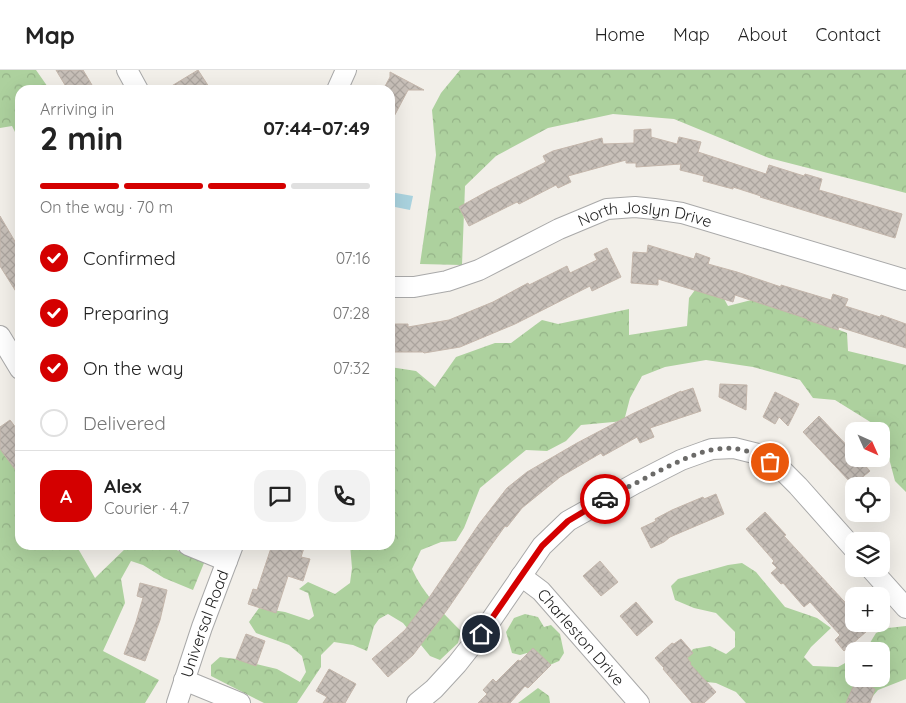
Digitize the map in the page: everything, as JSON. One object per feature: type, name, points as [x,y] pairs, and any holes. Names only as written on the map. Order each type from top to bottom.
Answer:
[{"type":"street","points":[[127,70],[135,85]]},
{"type":"street","points":[[339,85],[346,70]]},
{"type":"street","name":"North Joslyn Drive","points":[[395,287],[414,287],[447,281],[479,270],[558,229],[587,217],[607,209],[629,207],[682,213],[906,280]]},
{"type":"street","points":[[0,336],[15,361]]},
{"type":"street","points":[[417,703],[434,689],[457,664],[487,626],[542,546],[568,521],[681,460],[712,449],[734,448],[758,454],[780,468],[845,539]]},
{"type":"street","points":[[214,550],[230,553]]},
{"type":"street","name":"Universal Road","points":[[177,703],[202,627],[230,553]]},
{"type":"street","name":"Charleston Drive","points":[[521,576],[541,591],[639,703]]},
{"type":"street","points":[[878,577],[906,608]]},
{"type":"street","points":[[184,680],[240,703]]},
{"type":"green space","points":[[0,70],[36,70],[46,85],[15,85],[15,132],[12,126],[0,128]]},
{"type":"green space","points":[[460,70],[906,70],[906,193],[769,158],[674,119],[613,114],[548,128],[496,156],[465,186],[462,265],[420,264],[436,155],[432,110],[441,93]]},
{"type":"green space","points":[[698,286],[717,286],[728,306],[759,298],[847,333],[848,351],[906,365],[906,492],[895,481],[890,462],[890,422],[870,422],[835,400],[813,398],[800,380],[753,367],[706,360],[665,367],[642,376],[630,398],[624,421],[581,425],[566,441],[547,451],[526,450],[480,488],[464,528],[456,541],[441,542],[421,550],[412,569],[416,578],[427,595],[461,631],[458,643],[440,660],[430,656],[403,623],[388,614],[379,619],[374,626],[367,651],[353,645],[334,642],[321,655],[321,667],[297,703],[264,703],[211,676],[211,665],[220,657],[277,669],[300,682],[306,672],[302,656],[289,645],[256,633],[249,622],[259,608],[285,612],[309,620],[314,616],[308,593],[299,589],[308,582],[335,594],[350,583],[352,568],[350,550],[395,550],[395,368],[416,371],[435,387],[456,357],[495,343],[511,343],[542,320],[558,324],[629,309],[629,335],[687,326],[689,298]]},
{"type":"green space","points":[[0,426],[15,446],[15,550],[79,550],[95,578],[124,550],[177,550],[204,563],[193,590],[131,561],[121,579],[125,603],[103,651],[159,680],[145,703],[0,703]]},
{"type":"green space","points":[[742,563],[756,572],[785,607],[817,618],[831,628],[811,647],[804,657],[813,666],[838,667],[845,663],[845,687],[886,687],[878,690],[867,703],[746,703],[736,692],[716,683],[689,680],[681,666],[693,649],[710,646],[726,654],[735,647],[735,632],[716,613],[694,608],[675,600],[671,586],[678,579]]},
{"type":"green space","points":[[525,614],[538,617],[544,627],[551,625],[560,634],[564,653],[559,661],[543,668],[527,653],[520,655],[512,653],[506,632],[514,618]]},
{"type":"green space","points":[[906,626],[906,679],[890,685],[890,642],[870,642],[876,633],[890,632],[890,628]]},
{"type":"green space","points":[[538,688],[549,696],[550,703],[518,703]]},
{"type":"water","points":[[395,193],[413,196],[410,210],[395,207]]},
{"type":"building","points":[[56,70],[83,70],[92,85],[65,85]]},
{"type":"building","points":[[198,70],[208,85],[173,85]]},
{"type":"building","points":[[390,72],[424,90],[408,90],[395,115],[395,85],[386,85],[390,77]]},
{"type":"building","points":[[651,129],[651,137],[677,144],[679,137],[701,142],[698,152],[766,174],[769,165],[804,176],[805,174],[822,179],[819,190],[902,214],[895,238],[733,187],[733,189],[703,181],[704,176],[680,170],[681,164],[636,167],[636,163],[626,163],[626,160],[568,176],[571,182],[558,188],[556,185],[469,226],[459,207],[546,162],[543,156],[553,151],[602,138],[603,144],[634,143],[634,130]]},
{"type":"building","points":[[0,216],[15,242],[15,290],[0,266]]},
{"type":"building","points":[[648,245],[694,259],[696,253],[710,258],[708,264],[781,287],[781,285],[831,300],[833,294],[848,299],[845,306],[880,317],[881,315],[906,324],[906,348],[839,327],[838,330],[735,295],[733,302],[658,279],[658,285],[631,283],[633,252],[647,253]]},
{"type":"building","points":[[607,248],[621,277],[592,291],[590,286],[515,324],[460,347],[424,353],[395,352],[395,324],[408,324],[408,327],[449,320],[493,302],[528,283],[529,285],[567,266],[570,273],[597,260],[594,254]]},
{"type":"building","points":[[720,384],[747,385],[746,410],[719,397]]},
{"type":"building","points":[[693,388],[701,411],[650,428],[654,437],[640,443],[637,437],[603,456],[601,453],[560,477],[522,508],[507,527],[505,526],[447,610],[413,655],[388,677],[372,659],[405,630],[479,524],[507,488],[527,472],[577,443],[632,414],[681,391]]},
{"type":"building","points":[[775,392],[799,404],[788,426],[779,417],[775,424],[763,417]]},
{"type":"building","points":[[819,416],[845,443],[845,468],[867,468],[870,471],[863,477],[845,477],[803,432]]},
{"type":"building","points":[[10,420],[15,426],[15,469],[0,449],[0,427]]},
{"type":"building","points":[[716,494],[724,514],[670,537],[651,548],[641,528],[672,510],[703,497],[704,499]]},
{"type":"building","points":[[765,512],[786,535],[784,536],[845,602],[845,632],[866,632],[854,642],[845,642],[844,651],[835,640],[840,635],[810,602],[804,607],[783,583],[781,584],[771,573],[777,568],[772,563],[774,561],[746,529]]},
{"type":"building","points":[[270,550],[303,550],[301,557],[310,559],[303,581],[288,576],[276,613],[248,604],[253,589],[257,590]]},
{"type":"building","points":[[600,561],[618,582],[601,596],[583,576]]},
{"type":"building","points":[[140,583],[167,590],[160,620],[145,661],[124,654],[143,598],[137,596]]},
{"type":"building","points":[[636,602],[653,622],[637,636],[620,616]]},
{"type":"building","points":[[246,634],[265,641],[256,666],[236,659]]},
{"type":"building","points":[[681,639],[693,653],[687,658],[690,664],[716,692],[704,703],[692,703],[655,658],[672,643],[674,644]]},
{"type":"building","points":[[533,648],[551,665],[528,688],[525,686],[510,703],[478,703],[487,694],[483,690],[493,679],[496,682]]},
{"type":"building","points":[[329,669],[356,684],[345,703],[323,703],[327,697],[316,691]]},
{"type":"building","points":[[853,687],[871,687],[875,689],[870,703],[846,703]]},
{"type":"way so far","points":[[605,499],[681,460],[706,450],[734,448],[758,454],[770,462]]},
{"type":"route","points":[[481,634],[542,546],[568,521],[605,499]]}]
